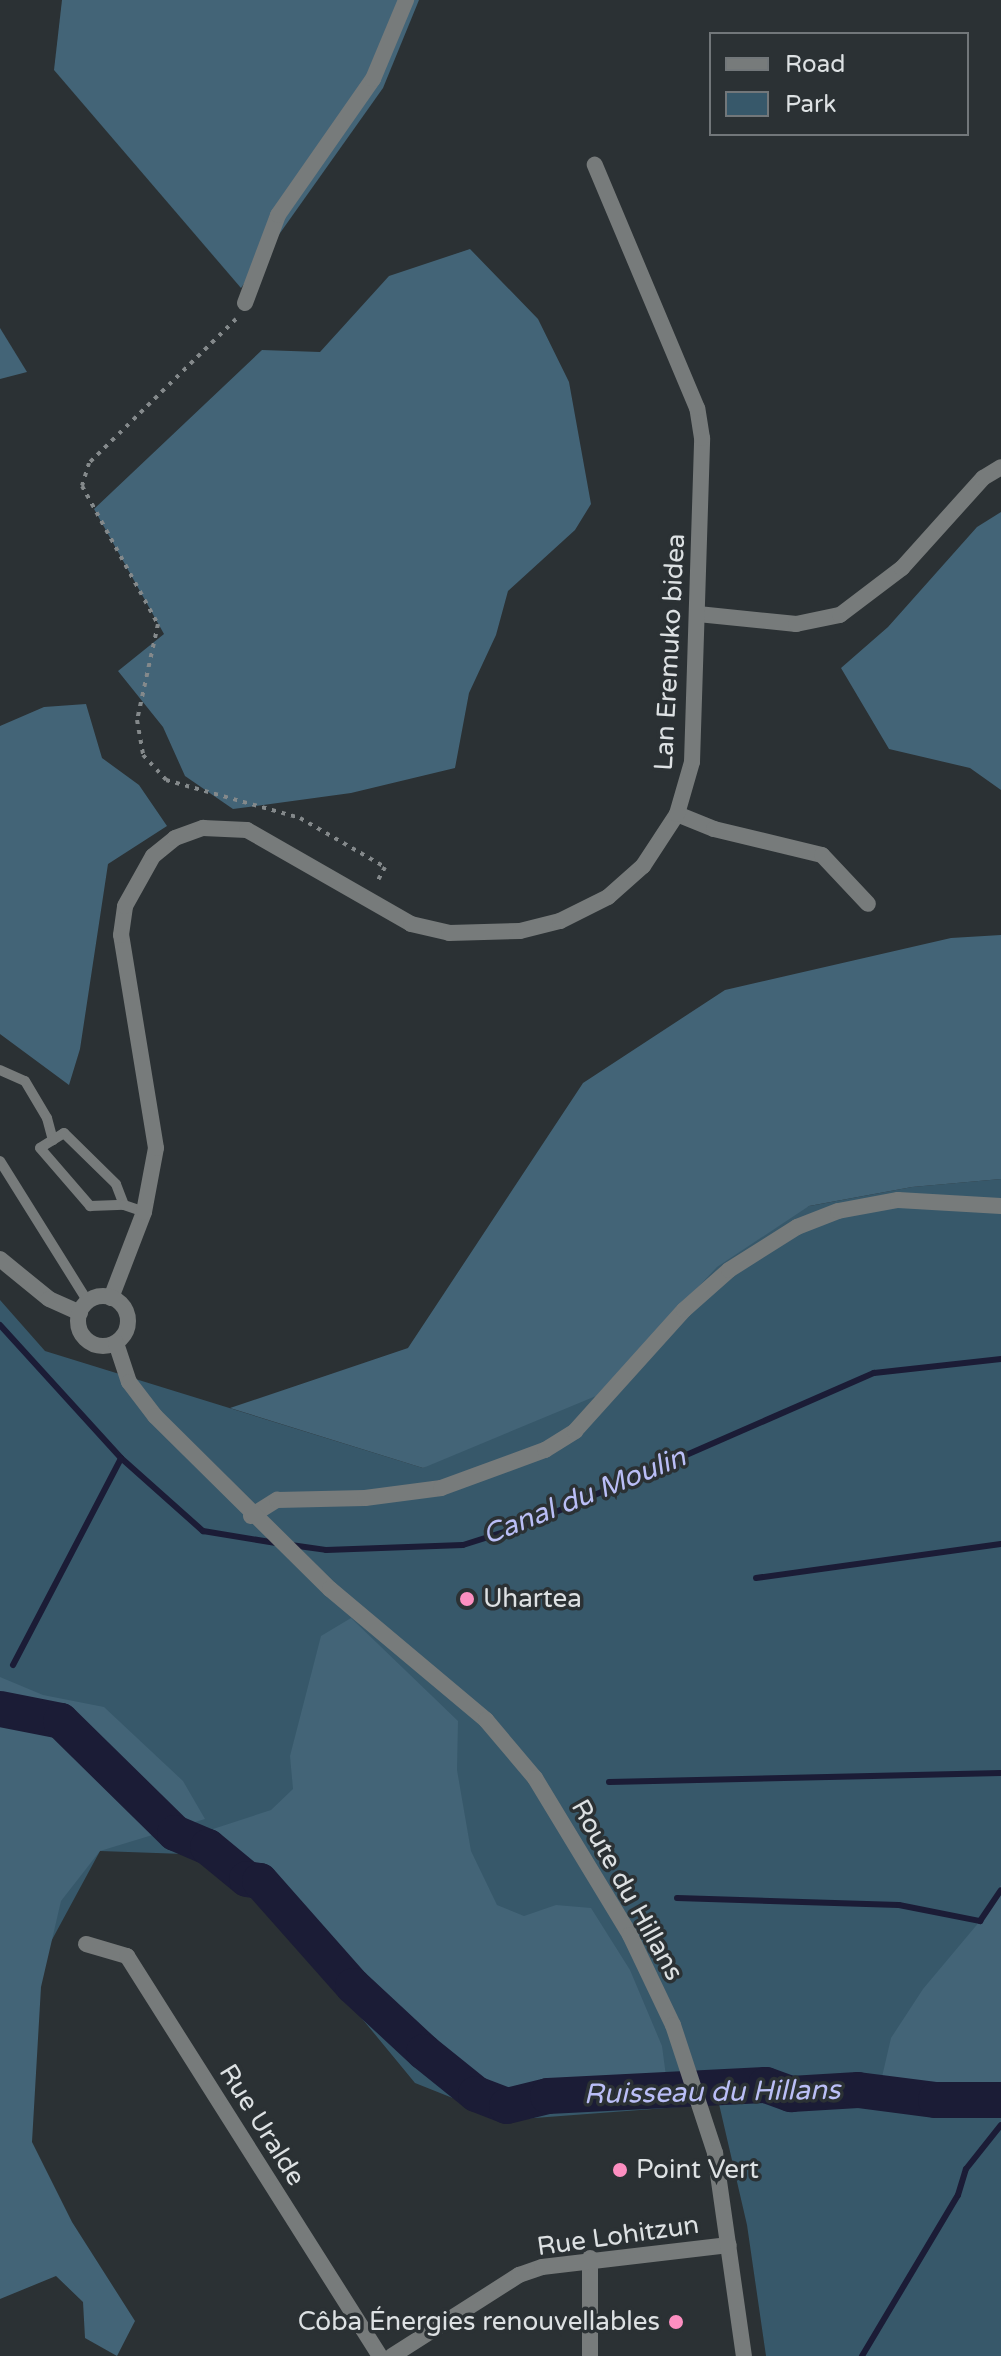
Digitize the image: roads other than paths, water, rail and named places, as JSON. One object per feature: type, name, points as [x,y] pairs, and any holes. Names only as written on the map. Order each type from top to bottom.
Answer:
[{"type":"street","points":[[245,303],[278,215],[373,79],[406,0]]},
{"type":"street","name":"Lan Eremuko bidea","points":[[111,1298],[144,1212],[155,1135],[121,935],[137,878],[175,838],[226,826],[273,843],[411,924],[449,933],[520,931],[560,921],[625,883],[677,814],[692,762],[704,475],[697,408],[595,165]]},
{"type":"street","points":[[698,614],[796,624],[840,615],[902,568],[983,478],[1001,467]]},
{"type":"street","points":[[677,814],[714,829],[822,855],[868,904]]},
{"type":"street","points":[[251,1516],[277,1500],[365,1498],[441,1488],[545,1450],[575,1431],[684,1310],[729,1270],[797,1227],[838,1211],[898,1200],[1001,1206]]},
{"type":"street","points":[[0,1259],[49,1299],[84,1307],[111,1298],[122,1305],[128,1321],[116,1343],[99,1346],[84,1338],[84,1307]]},
{"type":"street","name":"Route du Hillans","points":[[116,1343],[129,1382],[155,1416],[251,1516],[486,1720],[535,1778],[630,1935],[688,2069],[715,2153],[744,2356]]},
{"type":"street","name":"Rue Uralde","points":[[86,1944],[127,1956],[380,2356]]},
{"type":"street","name":"Rue Lohitzun","points":[[392,2356],[519,2275],[590,2258],[729,2245]]},
{"type":"street","points":[[590,2258],[590,2356]]},
{"type":"lane","points":[[0,1070],[25,1081],[47,1118],[53,1140]]},
{"type":"lane","points":[[124,1205],[116,1184],[64,1133],[40,1148],[90,1206],[124,1205],[144,1212]]},
{"type":"lane","points":[[0,1161],[84,1307]]},
{"type":"waterway","name":"Canal du Moulin","points":[[0,1325],[121,1458],[203,1531],[276,1543]]},
{"type":"waterway","name":"Canal du Moulin","points":[[291,1545],[326,1550],[463,1545],[526,1525],[874,1373],[1001,1359]]},
{"type":"waterway","points":[[13,1665],[121,1458]]},
{"type":"waterway","points":[[756,1578],[1001,1544]]},
{"type":"waterway","name":"Ruisseau du Hillans","points":[[0,1709],[61,1721],[175,1833],[208,1847],[247,1879],[260,1881],[353,1986],[424,2052],[476,2094],[507,2106],[548,2096],[766,2085],[791,2094],[858,2090],[936,2100],[1001,2100]]},
{"type":"waterway","points":[[609,1782],[1001,1773]]},
{"type":"waterway","points":[[677,1898],[899,1905],[980,1921],[1001,1890]]},
{"type":"waterway","points":[[862,2356],[958,2195],[966,2169],[1001,2125]]},
{"type":"place","name":"Uhartea","points":[[467,1599]]},
{"type":"place","name":"Point Vert","points":[[620,2170]]},
{"type":"place","name":"Côba Énergies renouvellables","points":[[676,2322]]}]
